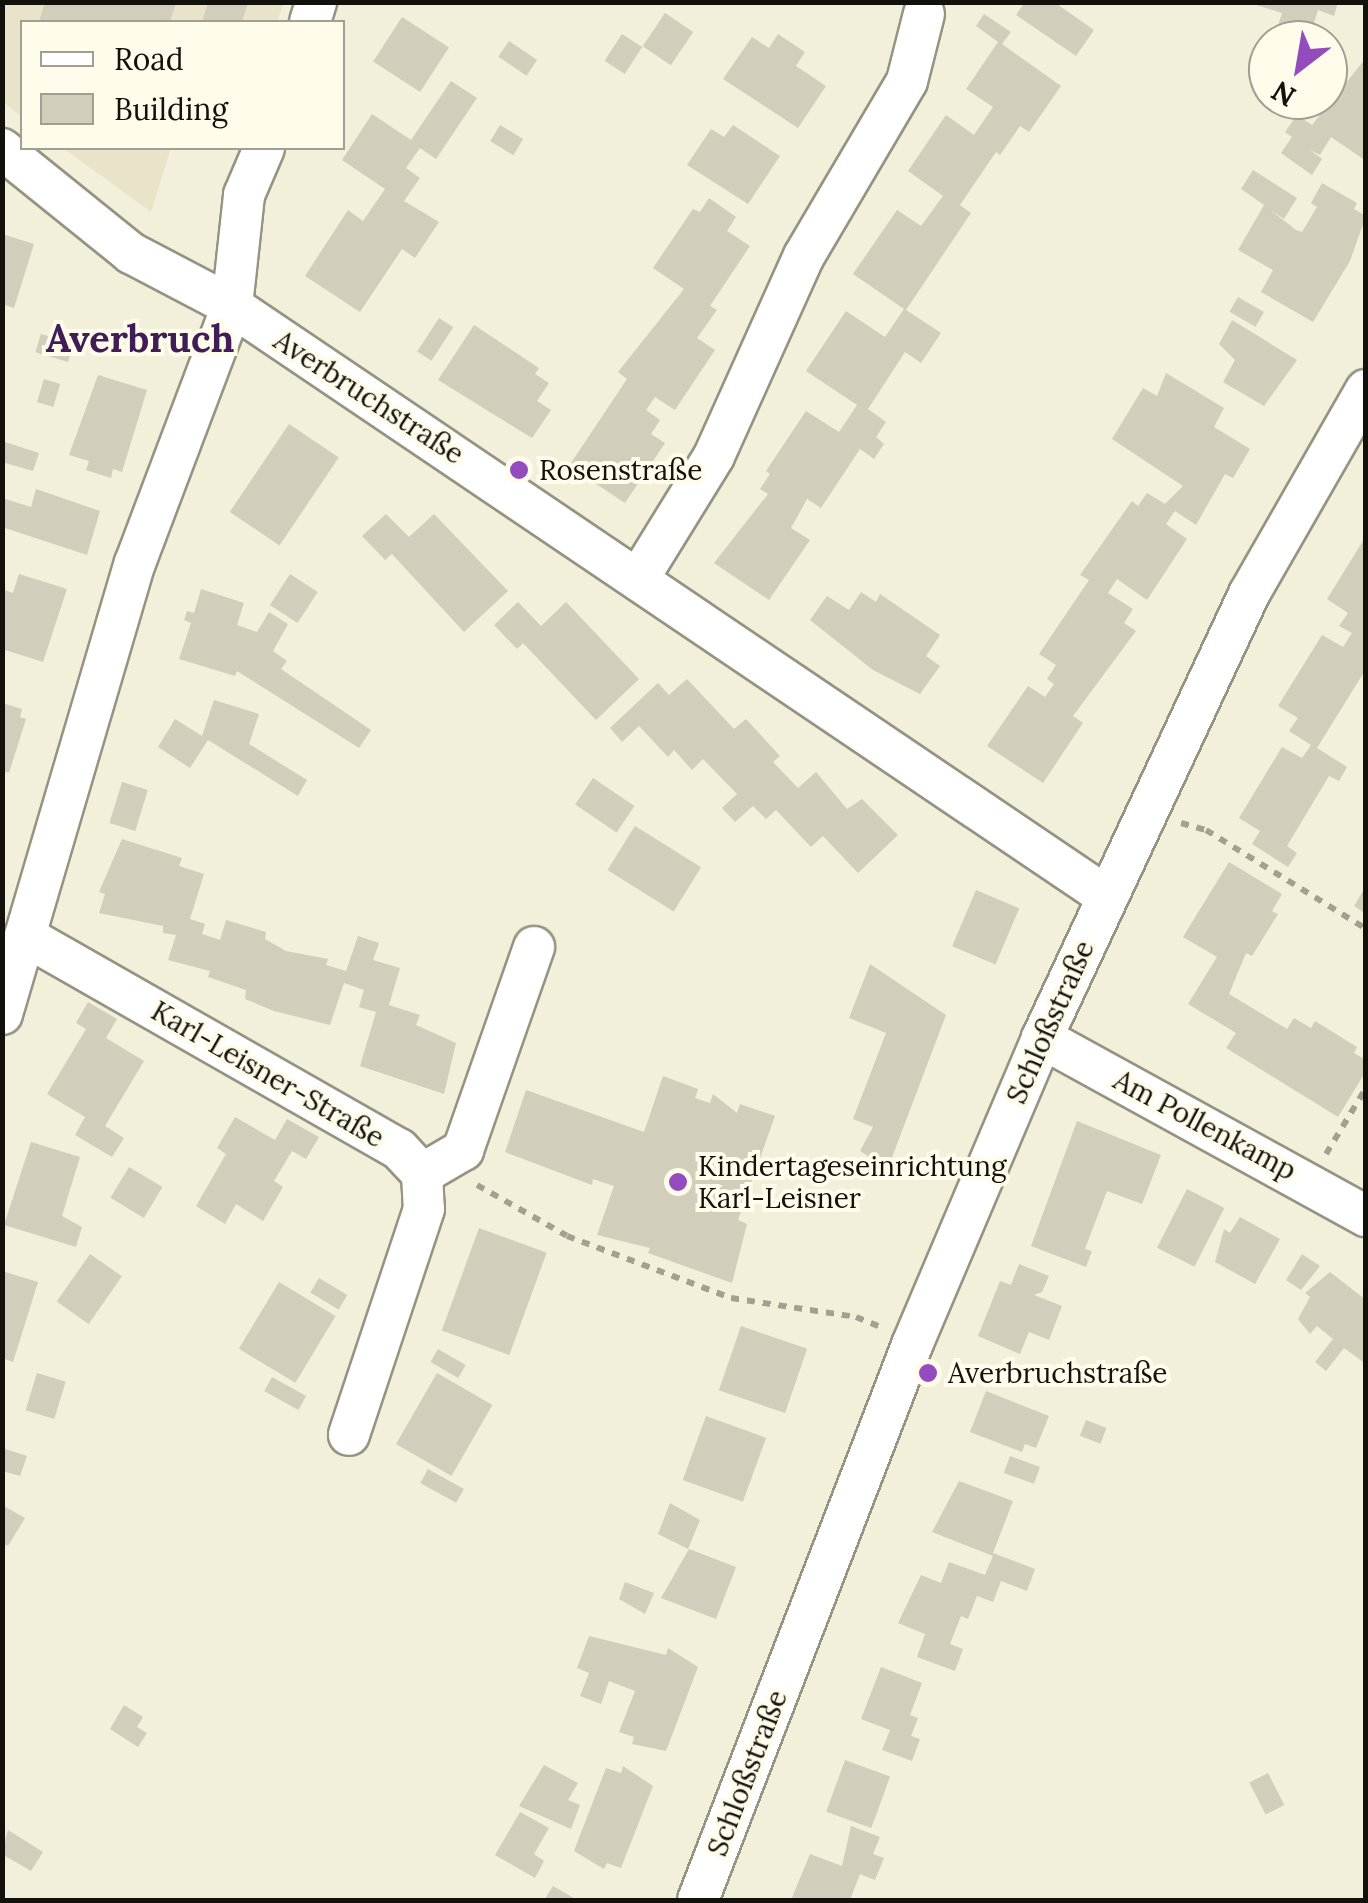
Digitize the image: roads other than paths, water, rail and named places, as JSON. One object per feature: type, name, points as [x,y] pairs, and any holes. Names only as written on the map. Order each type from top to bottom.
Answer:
[{"type":"street","points":[[640,576],[714,456],[804,256],[907,82],[924,14]]},
{"type":"street","name":"Averbruchstraße","points":[[2,149],[131,254],[232,306],[640,576],[1106,896]]},
{"type":"street","points":[[2,1014],[134,563],[232,306],[244,195],[263,150]]},
{"type":"street","name":"Schloßstraße","points":[[698,1900],[914,1340],[1042,1038],[1248,594],[1366,390]]},
{"type":"street","name":"Karl-Leisner-Straße","points":[[25,936],[399,1148],[422,1174]]},
{"type":"street","points":[[349,1435],[424,1209],[422,1174],[463,1150],[534,947]]},
{"type":"street","name":"Am Pollenkamp","points":[[1042,1038],[1309,1180],[1366,1216]]},
{"type":"place","name":"Rosenstraße","points":[[519,470]]},
{"type":"place","name":"Kindertageseinrichtung Karl-Leisner","points":[[678,1182]]},
{"type":"place","name":"Averbruchstraße","points":[[928,1373]]},
{"type":"district","name":"Averbruch","points":[[140,339]]}]
